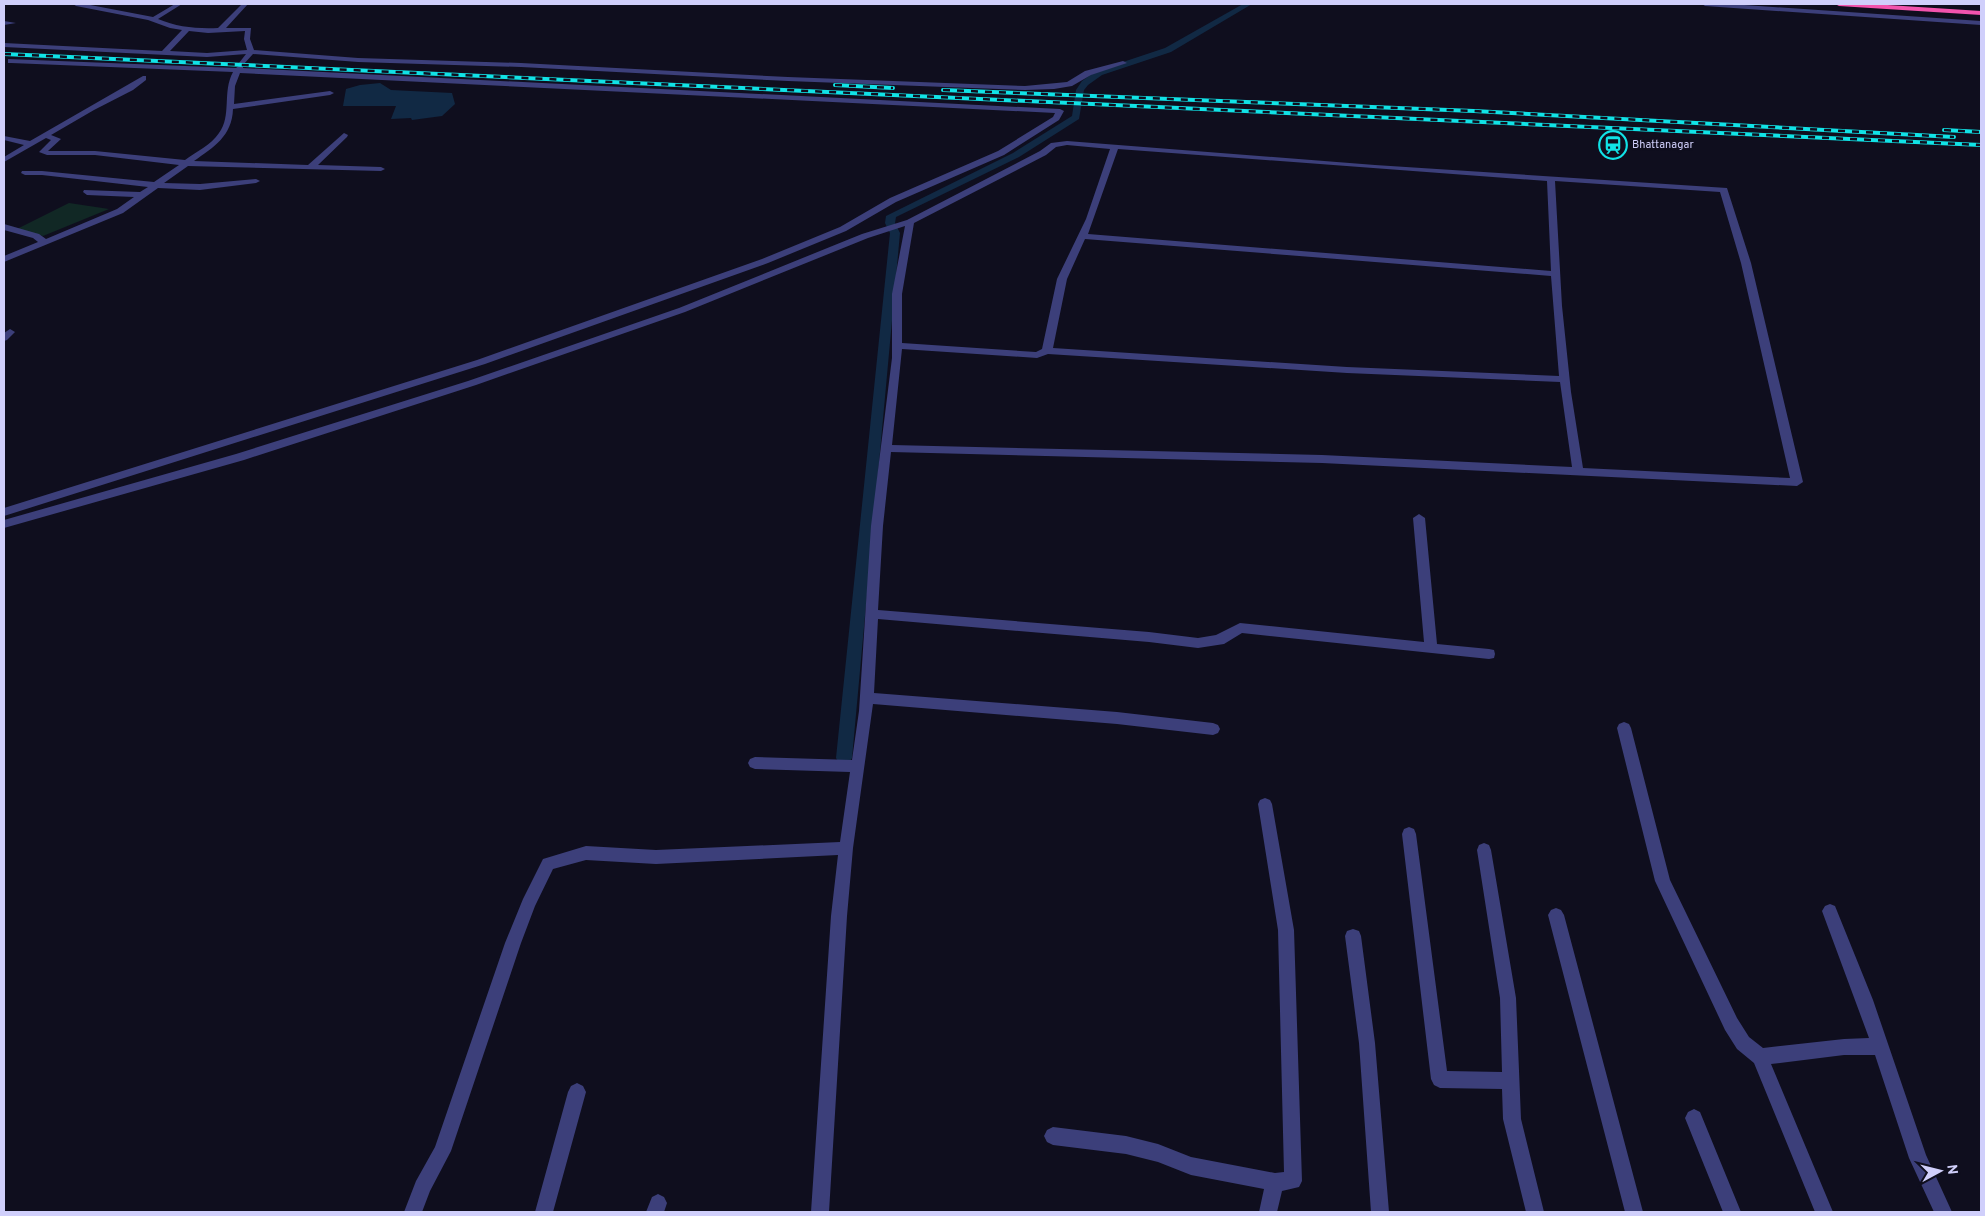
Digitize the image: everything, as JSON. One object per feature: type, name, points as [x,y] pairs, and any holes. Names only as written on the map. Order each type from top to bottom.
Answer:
[{"type":"highway","points":[[1839,4],[1981,13]]},
{"type":"highway","points":[[1926,4],[1981,7]]},
{"type":"street","points":[[76,4],[152,20],[172,27],[219,31],[249,29],[247,39],[251,52]]},
{"type":"street","points":[[152,20],[179,4]]},
{"type":"street","points":[[219,31],[245,4]]},
{"type":"street","points":[[1705,4],[1981,23]]},
{"type":"street","points":[[4,23],[13,24]]},
{"type":"street","points":[[166,52],[188,29]]},
{"type":"street","points":[[4,45],[207,55],[251,52],[367,60],[521,65],[788,79],[1025,88],[1054,87],[1069,84],[1088,73],[1123,63]]},
{"type":"street","points":[[4,259],[120,211],[225,134],[230,124],[229,94],[240,67],[251,52]]},
{"type":"street","points":[[4,512],[481,362],[765,261],[843,229],[893,200],[1001,153],[1046,131],[1060,111],[240,67],[11,61]]},
{"type":"street","points":[[4,160],[91,108],[130,88],[143,78]]},
{"type":"street","points":[[229,107],[330,93]]},
{"type":"street","points":[[311,167],[344,135]]},
{"type":"street","points":[[45,136],[57,139],[43,152],[47,153],[95,153],[186,164],[380,169]]},
{"type":"street","points":[[4,138],[31,144]]},
{"type":"street","points":[[4,524],[240,457],[472,383],[682,310],[820,253],[884,230],[910,223],[1043,153],[1063,140],[1115,147],[1375,167],[1724,190],[1746,263],[1797,482],[1322,460],[886,448]]},
{"type":"street","points":[[1046,351],[1062,279],[1090,220],[1115,147]]},
{"type":"street","points":[[25,173],[200,187],[256,181]]},
{"type":"street","points":[[1551,178],[1564,379],[1578,472]]},
{"type":"street","points":[[87,192],[144,195]]},
{"type":"street","points":[[820,1212],[839,916],[846,848],[867,698],[877,526],[897,346],[897,294],[910,223]]},
{"type":"street","points":[[4,228],[36,236],[45,242]]},
{"type":"street","points":[[1082,236],[1556,274]]},
{"type":"street","points":[[897,346],[1037,355],[1046,351],[1347,370],[1564,379]]},
{"type":"street","points":[[1420,518],[1431,648]]},
{"type":"street","points":[[872,614],[1149,637],[1198,643],[1219,640],[1240,628],[1489,654]]},
{"type":"street","points":[[867,698],[1117,718],[1213,729]]},
{"type":"street","points":[[1624,728],[1663,881],[1731,1024],[1742,1043],[1760,1057],[1824,1212]]},
{"type":"street","points":[[755,763],[858,766]]},
{"type":"street","points":[[1053,1136],[1126,1145],[1191,1166],[1276,1182],[1293,1180],[1286,930],[1265,804]]},
{"type":"street","points":[[1409,834],[1440,1079],[1511,1081]]},
{"type":"street","points":[[413,1212],[422,1187],[442,1151],[513,943],[528,904],[548,864],[586,853],[664,857],[846,848]]},
{"type":"street","points":[[1484,850],[1508,998],[1512,1119],[1535,1212]]},
{"type":"street","points":[[1830,911],[1865,1000],[1918,1158],[1944,1212]]},
{"type":"street","points":[[1556,915],[1634,1212]]},
{"type":"street","points":[[1353,936],[1367,1043],[1380,1212]]},
{"type":"street","points":[[1760,1057],[1844,1047],[1880,1046]]},
{"type":"street","points":[[544,1212],[577,1092]]},
{"type":"street","points":[[1694,1118],[1732,1212]]},
{"type":"street","points":[[1268,1212],[1276,1182]]},
{"type":"green space","points":[[69,203],[109,209],[43,236],[17,229]]},
{"type":"water","points":[[380,83],[391,90],[452,93],[455,104],[442,116],[412,120],[411,118],[391,119],[396,106],[343,106],[346,89],[360,85]]},
{"type":"waterway","points":[[844,758],[895,233],[890,223],[891,216],[1016,155],[1076,117],[1080,90],[1085,83],[1099,73],[1168,50],[1248,4]]},
{"type":"railway","points":[[4,54],[1981,145]]},
{"type":"railway","points":[[835,85],[893,88]]},
{"type":"railway","points":[[943,90],[1474,111],[1954,137]]},
{"type":"railway","points":[[1944,130],[1981,132]]},
{"type":"place","name":"Bhattanagar","points":[[1613,145]]}]
